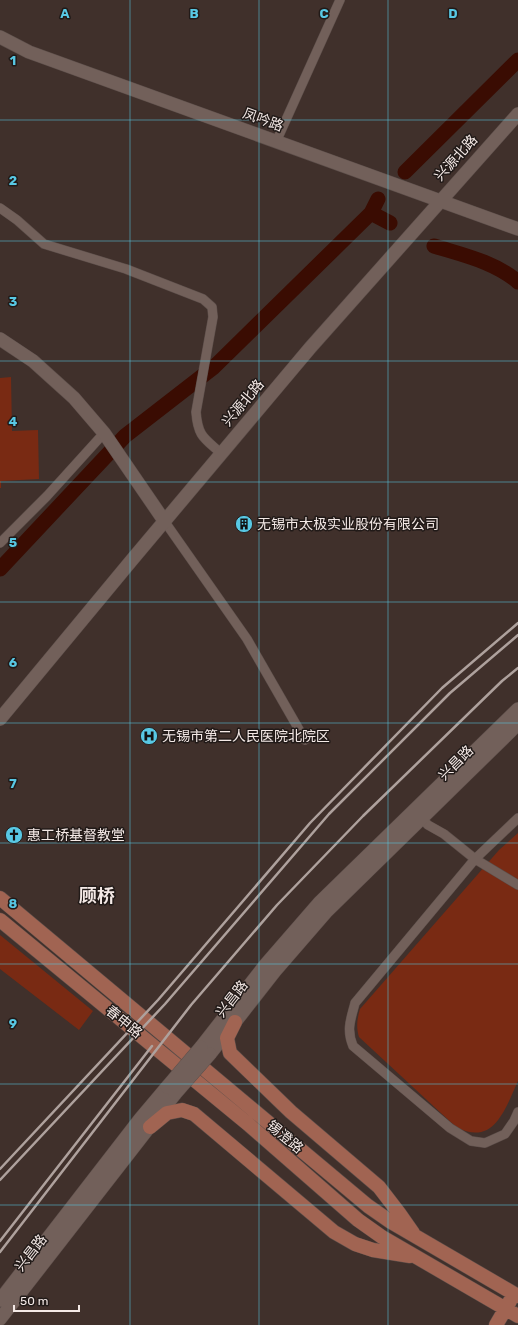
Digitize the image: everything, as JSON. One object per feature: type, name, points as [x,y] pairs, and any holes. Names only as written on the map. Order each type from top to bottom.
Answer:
[{"type":"main road","name":"凤吟路","points":[[0,37],[29,52],[518,229]]},
{"type":"main road","name":"兴源北路","points":[[0,719],[121,572],[165,522],[310,348],[518,114]]},
{"type":"main road","points":[[0,339],[32,361],[74,398],[107,436],[165,522]]},
{"type":"main road","name":"兴昌路","points":[[0,1300],[140,1119],[171,1091],[205,1050],[266,964],[319,903],[518,709]]},
{"type":"main road","name":"兴昌路","points":[[205,1050],[235,1022],[274,971],[327,911],[518,724]]},
{"type":"main road","name":"锡澄路","points":[[0,898],[368,1206],[391,1222],[517,1292]]},
{"type":"main road","name":"春申路","points":[[0,920],[248,1124]]},
{"type":"main road","points":[[235,1022],[227,1038],[230,1053],[291,1112],[379,1187],[416,1236]]},
{"type":"main road","name":"兴昌路","points":[[0,1320],[150,1127],[171,1091]]},
{"type":"main road","points":[[150,1127],[167,1113],[182,1110],[194,1114],[334,1232],[355,1244],[373,1250],[418,1257]]},
{"type":"main road","name":"锡澄路","points":[[248,1124],[358,1220],[382,1236],[518,1316]]},
{"type":"main road","points":[[496,1325],[517,1292]]},
{"type":"street","points":[[276,142],[340,0]]},
{"type":"street","points":[[0,208],[17,220],[44,244],[126,269],[203,299],[212,306],[213,317],[196,412],[197,427],[202,437],[222,454]]},
{"type":"street","points":[[0,543],[107,436]]},
{"type":"street","points":[[165,522],[246,639],[305,740]]},
{"type":"street","points":[[518,818],[474,859],[354,1003],[349,1036],[353,1046],[450,1128],[470,1141],[486,1143],[505,1134],[518,1112]]},
{"type":"street","points":[[422,819],[428,825],[444,834],[474,859],[518,885]]},
{"type":"shaded area","points":[[11,377],[12,431],[38,430],[39,479],[1,481],[0,488],[0,378]]},
{"type":"shaded area","points":[[518,833],[518,1081],[503,1113],[496,1122],[489,1129],[480,1132],[469,1132],[456,1127],[359,1037],[357,1030],[358,1020],[360,1009],[499,850]]},
{"type":"shaded area","points":[[0,935],[93,1011],[79,1030],[0,969]]},
{"type":"waterway","points":[[405,172],[518,60]]},
{"type":"waterway","points":[[0,569],[125,436],[214,367],[371,213],[378,199]]},
{"type":"waterway","points":[[371,213],[390,223]]},
{"type":"waterway","points":[[434,246],[489,264],[509,275],[518,282]]},
{"type":"railway","points":[[0,1169],[158,1000],[310,823],[442,688],[518,623]]},
{"type":"railway","points":[[0,1180],[165,1004],[329,814],[450,693],[518,635]]},
{"type":"railway","points":[[0,1252],[191,1005],[277,905],[363,816],[502,681],[518,668]]},
{"type":"railway","points":[[0,1241],[152,1046]]},
{"type":"place","name":"无锡市太极实业股份有限公司","points":[[244,524]]},
{"type":"place","name":"无锡市第二人民医院北院区","points":[[149,736]]},
{"type":"place","name":"惠工桥基督教堂","points":[[14,835]]},
{"type":"district","name":"顾桥","points":[[97,896]]}]
